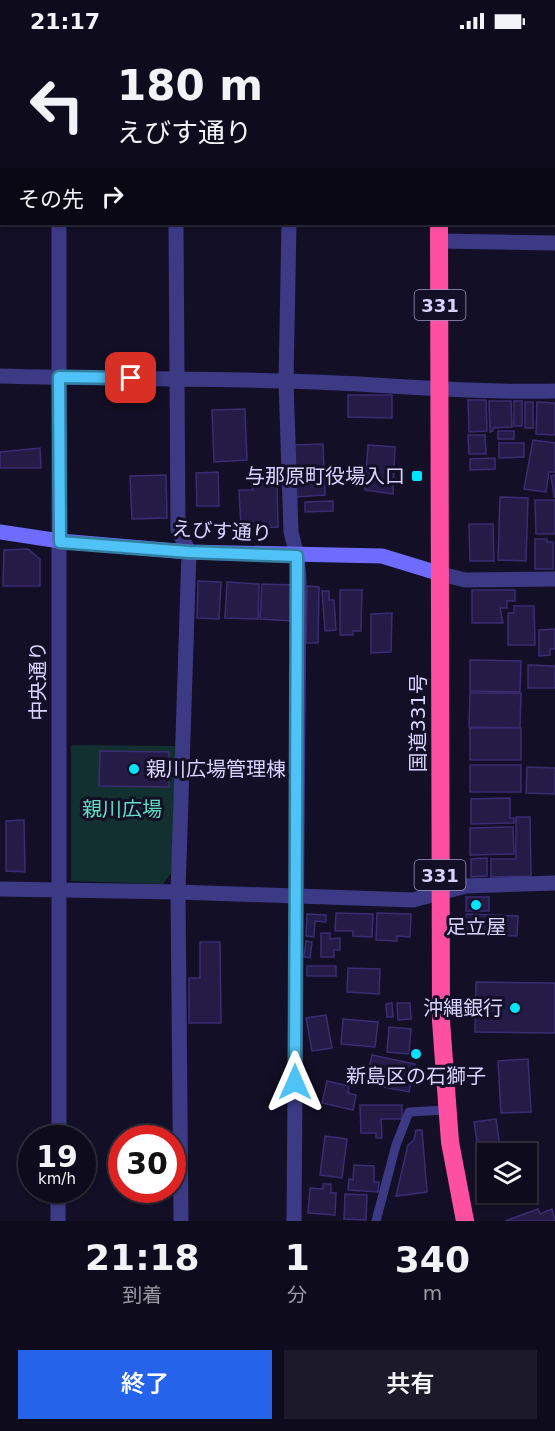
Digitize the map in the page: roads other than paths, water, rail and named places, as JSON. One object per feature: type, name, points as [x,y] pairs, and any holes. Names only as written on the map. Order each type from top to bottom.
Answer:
[{"type":"highway","name":"国道331号","points":[[439,232],[440,894],[446,1110],[465,1221]]},
{"type":"street","name":"中央通り","points":[[59,225],[61,890],[59,1125]]},
{"type":"street","points":[[176,225],[179,378],[178,530],[189,552],[178,892],[181,1221]]},
{"type":"street","points":[[289,225],[286,381],[291,532],[297,556],[294,1221]]},
{"type":"street","points":[[439,232],[555,243]]},
{"type":"street","points":[[0,376],[286,381],[440,387],[463,392],[555,391]]},
{"type":"street","name":"えびす通り","points":[[0,532],[60,542],[189,552],[382,556],[441,574]]},
{"type":"street","points":[[441,574],[465,580],[555,579]]},
{"type":"street","points":[[0,889],[413,900],[465,886],[555,883]]},
{"type":"street","points":[[58,1203],[58,1221]]},
{"type":"lane","points":[[376,1221],[396,1145],[409,1112],[446,1110]]},
{"type":"place","name":"与那原町役場入口","points":[[417,476]]},
{"type":"place","name":"親川広場管理棟","points":[[134,769]]},
{"type":"place","name":"足立屋","points":[[476,905]]},
{"type":"place","name":"沖縄銀行","points":[[515,1008]]},
{"type":"place","name":"新島区の石獅子","points":[[416,1054]]},
{"type":"park label","name":"親川広場","points":[[122,809]]}]
